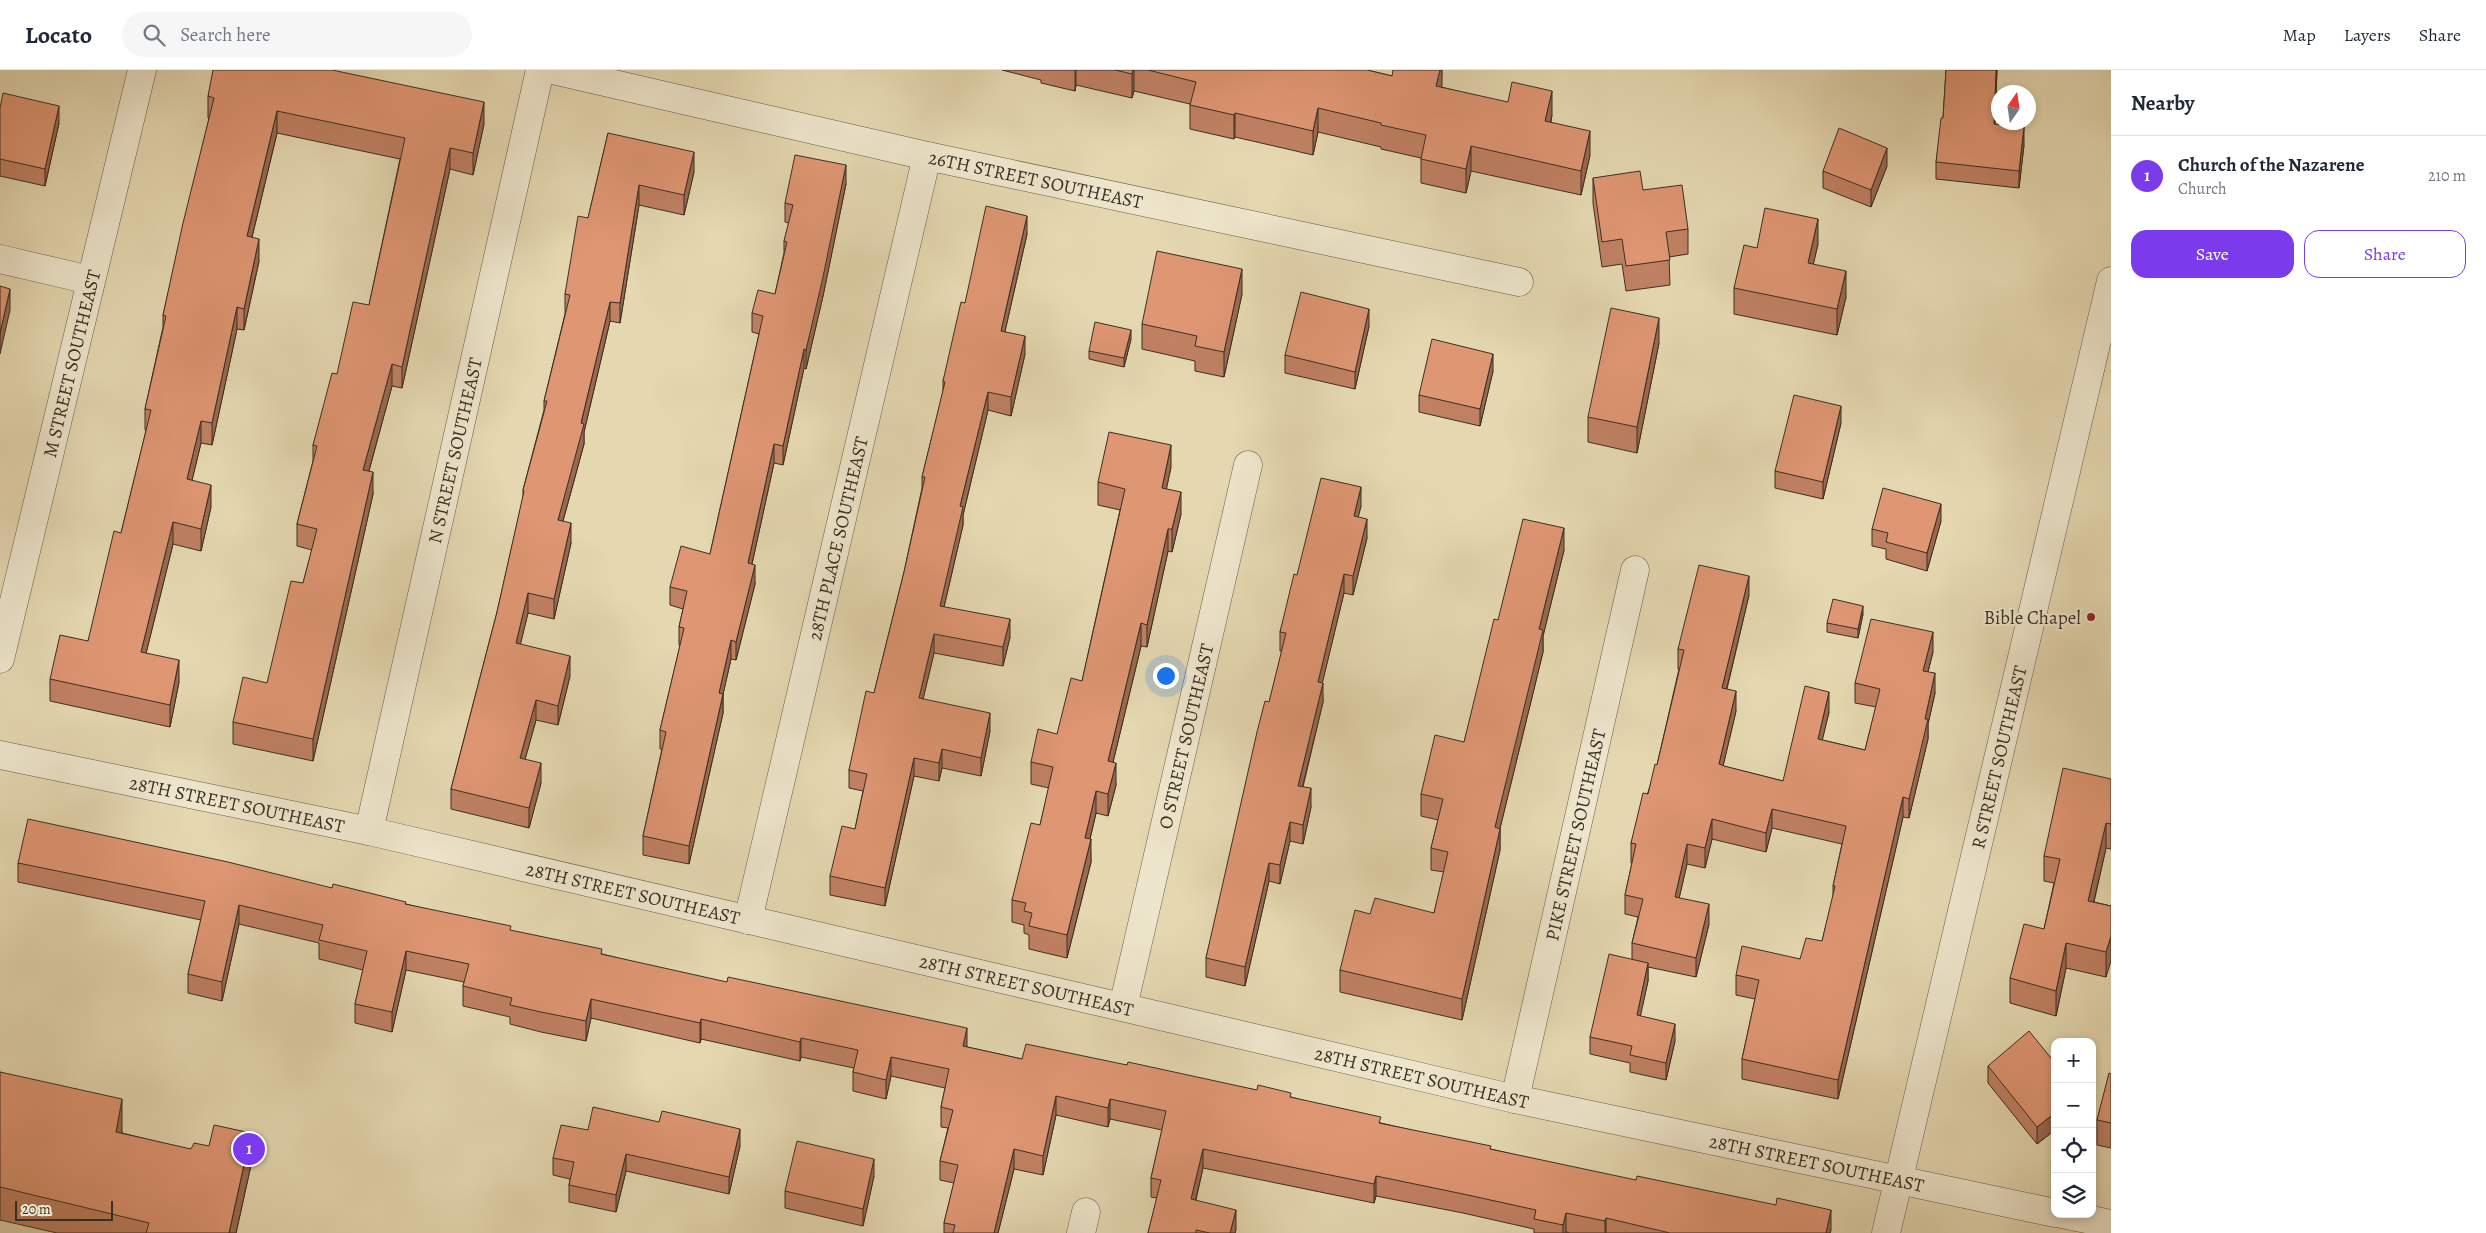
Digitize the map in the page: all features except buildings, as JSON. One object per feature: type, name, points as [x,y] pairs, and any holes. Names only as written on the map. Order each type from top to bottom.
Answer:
[{"type":"street","name":"M STREET SOUTHEAST","points":[[0,658],[142,70]]},
{"type":"street","name":"N STREET SOUTHEAST","points":[[369,831],[540,70]]},
{"type":"street","name":"26TH STREET SOUTHEAST","points":[[552,70],[927,156],[1519,282]]},
{"type":"street","name":"28TH PLACE SOUTHEAST","points":[[748,920],[927,156]]},
{"type":"street","points":[[0,259],[90,280]]},
{"type":"street","name":"R STREET SOUTHEAST","points":[[1886,1233],[2111,281]]},
{"type":"street","name":"O STREET SOUTHEAST","points":[[1122,1008],[1248,465]]},
{"type":"street","name":"PIKE STREET SOUTHEAST","points":[[1514,1099],[1635,570]]},
{"type":"street","name":"28TH STREET SOUTHEAST","points":[[0,754],[369,831],[1514,1099],[1899,1182],[2051,1212]]},
{"type":"street","points":[[2082,1218],[2111,1224]]},
{"type":"place","name":"Bible Chapel","points":[[2091,617]]},
{"type":"place","name":"Church of the Nazarene","points":[[249,1149]]}]
